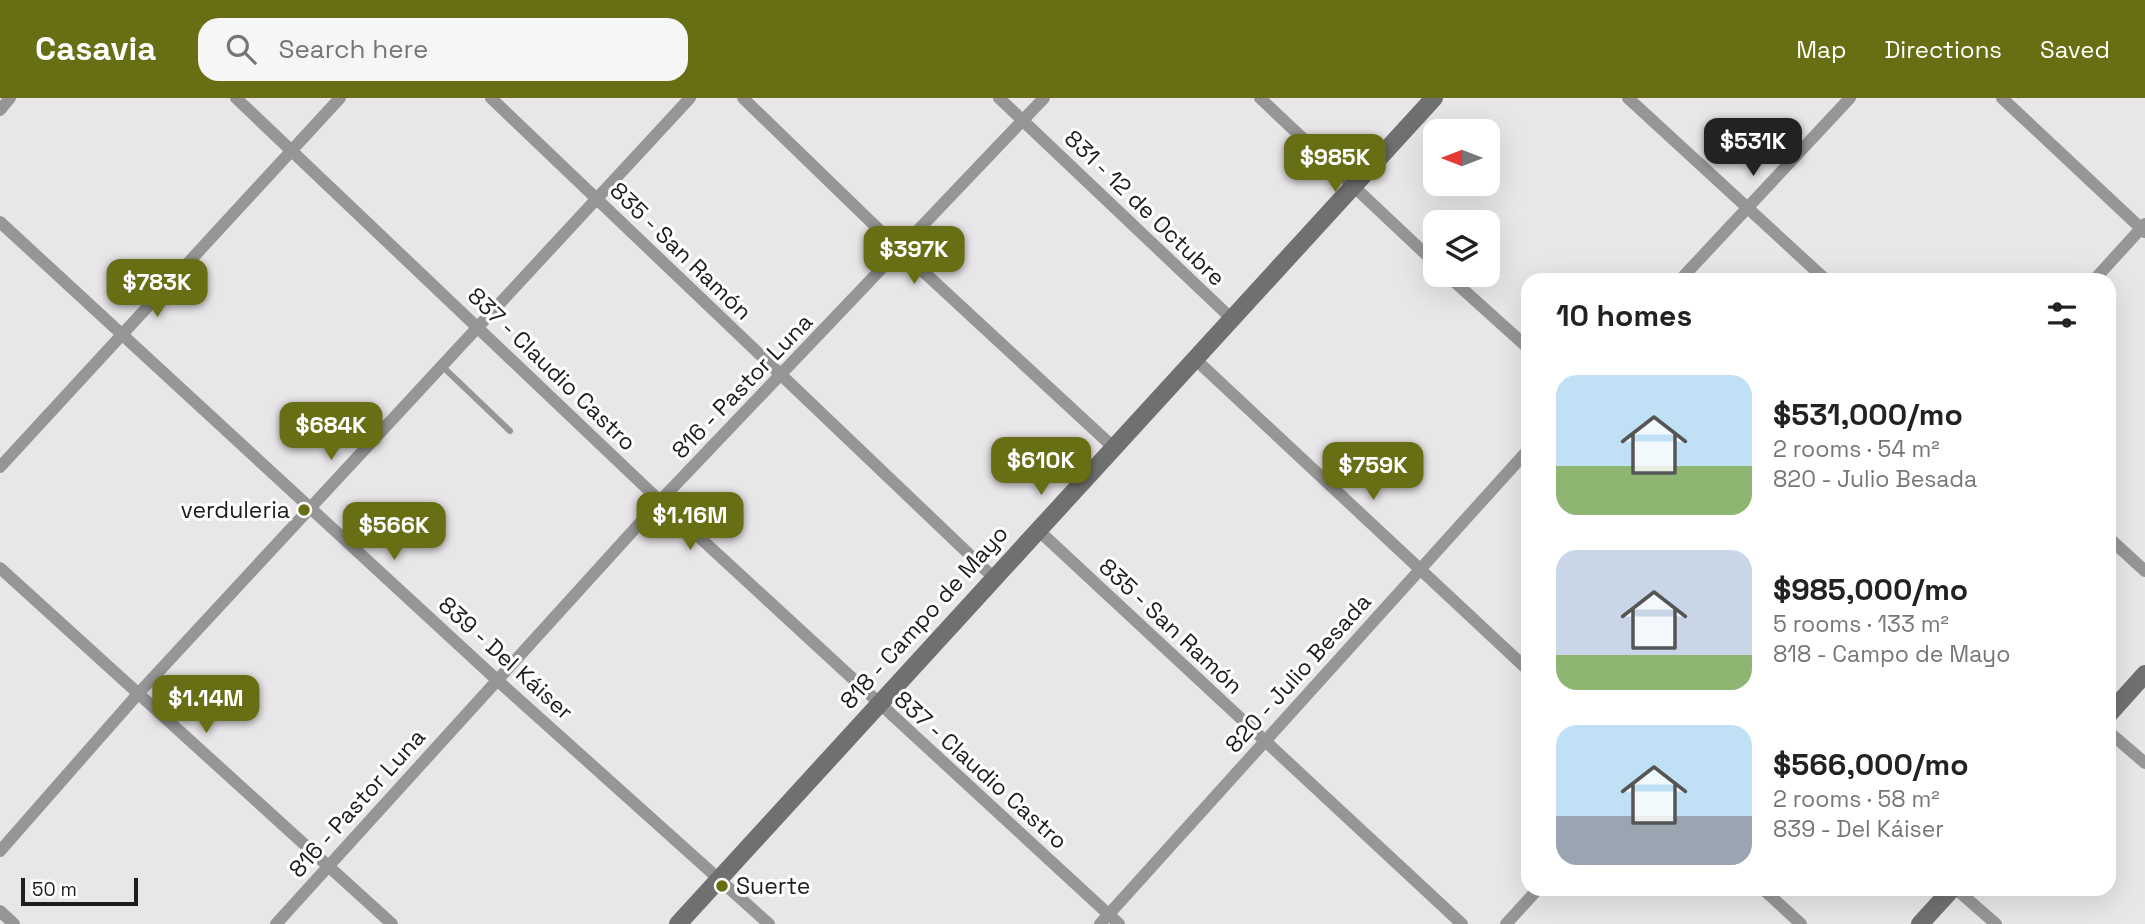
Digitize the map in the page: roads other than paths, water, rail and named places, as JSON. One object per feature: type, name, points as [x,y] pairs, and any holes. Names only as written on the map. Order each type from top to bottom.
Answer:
[{"type":"street","points":[[0,110],[10,98]]},
{"type":"street","name":"837 - Claudio Castro","points":[[236,98],[1104,919],[1119,924]]},
{"type":"street","points":[[0,467],[290,149],[340,98]]},
{"type":"street","name":"835 - San Ramón","points":[[491,98],[994,578]]},
{"type":"street","points":[[0,850],[137,695],[690,98]]},
{"type":"street","points":[[743,98],[900,250],[1112,446]]},
{"type":"street","name":"831 - 12 de Octubre","points":[[999,98],[1232,319]]},
{"type":"street","name":"816 - Pastor Luna","points":[[276,924],[660,501],[782,377],[1044,98]]},
{"type":"street","points":[[1260,98],[1352,188],[1423,252]]},
{"type":"street","name":"818 - Campo de Mayo","points":[[678,924],[1112,446],[1434,98]]},
{"type":"street","points":[[1628,98],[1818,273]]},
{"type":"street","points":[[1686,273],[1850,98]]},
{"type":"street","points":[[2002,98],[2144,228],[2101,273]]},
{"type":"street","name":"839 - Del Káiser","points":[[0,222],[496,680],[769,924]]},
{"type":"street","points":[[1460,287],[1521,342]]},
{"type":"street","points":[[1195,359],[1521,663]]},
{"type":"street","name":"820 - Julio Besada","points":[[1104,919],[1521,458]]},
{"type":"street","name":"835 - San Ramón","points":[[1037,529],[1264,743],[1462,924]]},
{"type":"street","points":[[2116,544],[2145,571]]},
{"type":"street","points":[[0,568],[327,868],[392,924]]},
{"type":"street","points":[[2116,706],[2145,674]]},
{"type":"street","points":[[2116,738],[2145,764]]},
{"type":"street","points":[[1506,924],[1532,896]]},
{"type":"street","points":[[1771,896],[1801,924]]},
{"type":"street","points":[[1920,924],[1947,896]]},
{"type":"street","points":[[1962,896],[1996,924]]},
{"type":"street","points":[[0,911],[14,924]]},
{"type":"lane","points":[[442,366],[510,431]]},
{"type":"place","name":"verduleria","points":[[304,510]]},
{"type":"place","name":"Suerte","points":[[722,886]]}]
